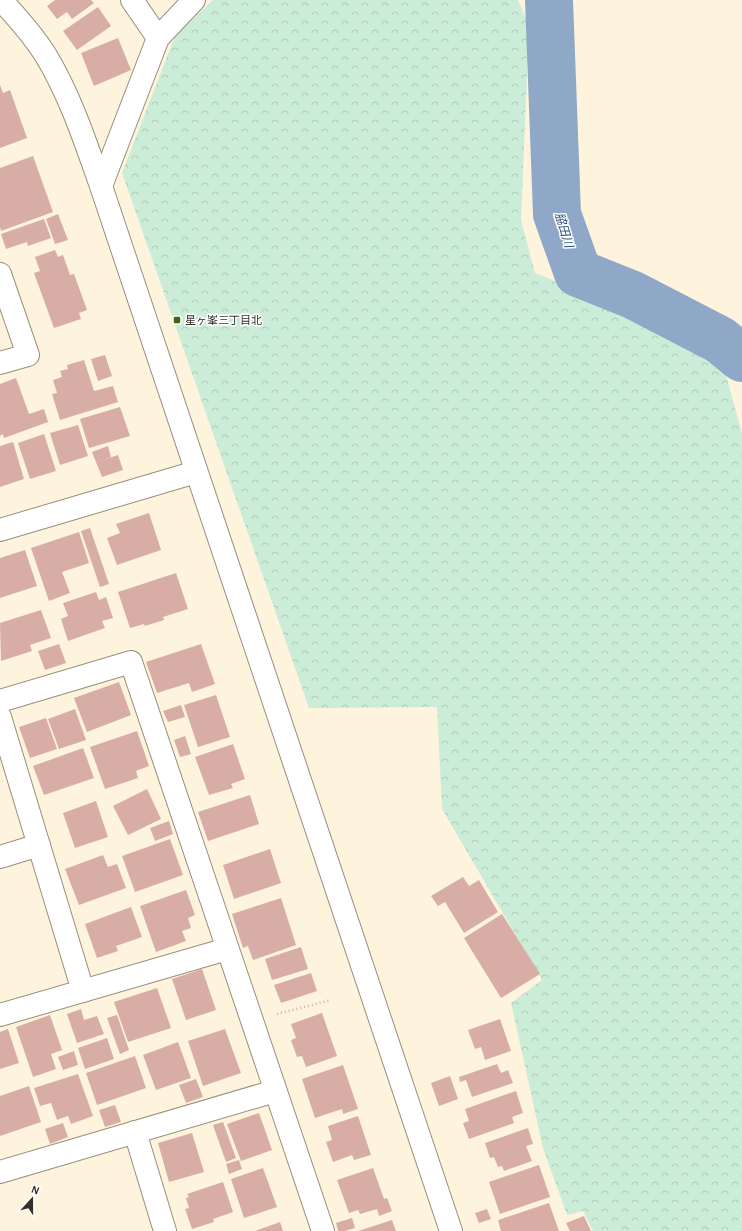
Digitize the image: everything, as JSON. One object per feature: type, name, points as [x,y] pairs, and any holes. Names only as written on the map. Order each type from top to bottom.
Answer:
[{"type":"street","points":[[1,0],[21,22],[45,54],[56,74],[66,94],[101,186],[451,1231]]},
{"type":"street","points":[[132,0],[158,38]]},
{"type":"street","points":[[101,186],[158,38],[194,0]]},
{"type":"street","points":[[0,274],[28,355],[0,363]]},
{"type":"street","points":[[0,530],[196,472]]},
{"type":"street","points":[[0,702],[130,662],[323,1231]]},
{"type":"street","points":[[0,717],[83,991]]},
{"type":"street","points":[[0,857],[39,845]]},
{"type":"street","points":[[0,1015],[227,949]]},
{"type":"street","points":[[0,1172],[275,1091]]},
{"type":"street","points":[[135,1132],[165,1231]]},
{"type":"path","points":[[251,1021],[331,1000]]},
{"type":"green space","points":[[213,0],[518,0],[529,25],[521,220],[535,273],[626,310],[724,368],[742,433],[742,1231],[593,1231],[583,1211],[567,1215],[543,1148],[511,1003],[542,980],[442,809],[437,707],[309,708],[122,173],[175,36]]},
{"type":"building","points":[[55,0],[91,0],[94,3],[72,19],[67,12],[57,19],[47,6]]},
{"type":"building","points":[[98,7],[111,26],[77,50],[63,31]]},
{"type":"building","points":[[118,38],[131,70],[94,86],[81,53]]},
{"type":"building","points":[[0,85],[3,93],[10,90],[27,138],[0,148]]},
{"type":"building","points":[[33,156],[53,212],[1,231],[0,168]]},
{"type":"building","points":[[58,214],[68,240],[55,244],[46,219]]},
{"type":"building","points":[[44,219],[51,238],[28,246],[27,242],[6,249],[1,234]]},
{"type":"building","points":[[55,250],[58,257],[63,255],[70,275],[74,274],[87,310],[79,313],[81,319],[54,328],[34,273],[40,271],[35,257]]},
{"type":"building","points":[[105,355],[112,376],[98,381],[91,359]]},
{"type":"building","points":[[84,360],[94,391],[113,386],[118,402],[60,420],[52,394],[57,393],[53,380],[62,377],[60,371],[68,369],[67,365]]},
{"type":"building","points":[[16,378],[29,414],[44,409],[48,422],[4,438],[3,434],[0,436],[0,384]]},
{"type":"building","points":[[120,407],[130,436],[89,448],[80,419]]},
{"type":"building","points":[[78,425],[88,456],[60,465],[50,433]]},
{"type":"building","points":[[44,434],[56,471],[30,479],[18,443]]},
{"type":"building","points":[[13,442],[24,479],[0,487],[0,446]]},
{"type":"building","points":[[108,446],[111,457],[100,461],[118,455],[123,470],[102,477],[92,452]]},
{"type":"building","points":[[149,513],[161,550],[117,565],[107,538],[120,533],[116,524]]},
{"type":"building","points":[[90,528],[109,584],[100,587],[81,531]]},
{"type":"building","points":[[79,532],[89,563],[62,572],[70,593],[49,601],[31,548]]},
{"type":"building","points":[[25,550],[37,586],[0,598],[0,558]]},
{"type":"building","points":[[176,573],[188,609],[163,617],[164,620],[145,626],[144,624],[130,628],[118,592]]},
{"type":"building","points":[[96,592],[99,600],[106,597],[113,618],[102,621],[105,628],[68,641],[61,619],[68,616],[63,603]]},
{"type":"building","points":[[41,610],[51,638],[30,645],[32,651],[1,661],[0,623]]},
{"type":"building","points":[[59,644],[66,663],[45,670],[38,651]]},
{"type":"building","points":[[201,644],[215,684],[192,692],[189,683],[157,693],[146,662]]},
{"type":"building","points":[[119,682],[131,715],[87,732],[74,698]]},
{"type":"building","points":[[216,695],[230,737],[198,747],[184,705]]},
{"type":"building","points":[[181,705],[185,717],[168,722],[163,711]]},
{"type":"building","points":[[75,709],[86,740],[59,749],[48,719]]},
{"type":"building","points":[[46,718],[57,749],[30,758],[19,727]]},
{"type":"building","points":[[137,731],[149,766],[136,771],[138,778],[105,789],[90,747]]},
{"type":"building","points":[[185,736],[191,754],[180,757],[174,740]]},
{"type":"building","points":[[233,744],[245,779],[231,784],[233,788],[209,795],[195,757]]},
{"type":"building","points":[[83,748],[94,778],[44,795],[33,766]]},
{"type":"building","points":[[147,789],[161,819],[128,835],[113,806]]},
{"type":"building","points":[[250,795],[259,824],[208,841],[198,812]]},
{"type":"building","points":[[96,801],[108,837],[75,848],[63,813]]},
{"type":"building","points":[[169,821],[173,834],[155,841],[150,828]]},
{"type":"building","points":[[170,839],[183,875],[135,892],[122,856]]},
{"type":"building","points":[[270,849],[281,883],[234,899],[223,865]]},
{"type":"building","points":[[103,855],[108,867],[117,864],[126,888],[79,905],[65,869]]},
{"type":"building","points":[[463,877],[469,886],[479,880],[498,912],[464,933],[445,902],[438,906],[431,896]]},
{"type":"building","points":[[186,890],[195,915],[188,918],[191,928],[182,931],[186,941],[156,952],[140,906]]},
{"type":"building","points":[[281,898],[296,945],[253,960],[248,946],[243,948],[232,914]]},
{"type":"building","points":[[131,907],[142,937],[116,946],[118,951],[97,958],[85,924]]},
{"type":"building","points":[[502,914],[540,974],[501,998],[464,938]]},
{"type":"building","points":[[301,947],[308,969],[272,980],[265,959]]},
{"type":"building","points":[[202,969],[216,1010],[186,1020],[172,979]]},
{"type":"building","points":[[311,973],[317,991],[281,1003],[274,985]]},
{"type":"building","points":[[157,988],[171,1028],[128,1042],[114,1002]]},
{"type":"building","points":[[81,1009],[84,1020],[97,1016],[104,1034],[77,1043],[67,1014]]},
{"type":"building","points":[[322,1013],[337,1056],[306,1067],[302,1056],[297,1057],[291,1040],[296,1038],[291,1024]]},
{"type":"building","points":[[50,1015],[62,1050],[51,1054],[56,1069],[33,1077],[16,1027]]},
{"type":"building","points":[[117,1015],[129,1050],[120,1054],[107,1018]]},
{"type":"building","points":[[500,1019],[511,1051],[485,1060],[481,1047],[475,1049],[468,1030]]},
{"type":"building","points":[[8,1029],[19,1063],[0,1069],[0,1032]]},
{"type":"building","points":[[225,1029],[241,1073],[203,1086],[188,1041]]},
{"type":"building","points":[[107,1038],[114,1059],[85,1069],[78,1048]]},
{"type":"building","points":[[178,1042],[191,1078],[156,1090],[143,1055]]},
{"type":"building","points":[[74,1051],[78,1065],[63,1070],[58,1057]]},
{"type":"building","points":[[135,1056],[146,1088],[97,1105],[86,1073]]},
{"type":"building","points":[[497,1064],[501,1073],[508,1070],[513,1083],[472,1097],[466,1080],[460,1082],[459,1077]]},
{"type":"building","points":[[343,1065],[358,1109],[343,1114],[342,1109],[315,1118],[302,1079]]},
{"type":"building","points":[[78,1074],[93,1116],[71,1124],[68,1116],[57,1120],[51,1103],[40,1106],[34,1088]]},
{"type":"building","points":[[450,1076],[458,1099],[439,1106],[431,1083]]},
{"type":"building","points":[[196,1079],[203,1097],[186,1103],[179,1085]]},
{"type":"building","points":[[29,1086],[41,1122],[0,1136],[0,1096]]},
{"type":"building","points":[[516,1091],[523,1113],[512,1117],[514,1123],[469,1139],[463,1123],[469,1121],[465,1109]]},
{"type":"building","points":[[115,1105],[121,1122],[105,1127],[99,1110]]},
{"type":"building","points":[[259,1113],[272,1150],[241,1161],[227,1124]]},
{"type":"building","points":[[358,1116],[371,1155],[354,1160],[352,1155],[333,1162],[326,1142],[332,1140],[328,1126]]},
{"type":"building","points":[[223,1122],[236,1158],[226,1162],[213,1125]]},
{"type":"building","points":[[63,1123],[68,1137],[50,1144],[45,1129]]},
{"type":"building","points":[[528,1128],[533,1144],[526,1146],[532,1161],[504,1171],[502,1166],[498,1167],[494,1157],[490,1158],[485,1143]]},
{"type":"building","points":[[192,1133],[204,1172],[169,1182],[158,1143]]},
{"type":"building","points":[[239,1160],[242,1169],[229,1174],[226,1164]]},
{"type":"building","points":[[539,1165],[550,1197],[500,1214],[489,1182]]},
{"type":"building","points":[[263,1168],[277,1207],[244,1218],[231,1179]]},
{"type":"building","points":[[373,1168],[384,1199],[387,1198],[392,1211],[379,1216],[377,1209],[360,1214],[358,1210],[349,1213],[337,1180]]},
{"type":"building","points":[[223,1182],[233,1212],[213,1219],[214,1222],[192,1229],[185,1209],[189,1208],[186,1198],[189,1197],[187,1194]]},
{"type":"building","points":[[549,1203],[559,1231],[501,1231],[498,1220]]},
{"type":"building","points":[[487,1209],[491,1219],[479,1223],[475,1213]]},
{"type":"building","points":[[584,1216],[591,1231],[570,1231],[566,1223]]},
{"type":"building","points":[[352,1218],[355,1228],[345,1231],[338,1231],[336,1223]]},
{"type":"building","points":[[392,1220],[396,1231],[358,1231]]},
{"type":"building","points":[[280,1222],[283,1231],[255,1231]]},
{"type":"waterway","name":"脇田川","points":[[549,0],[557,214],[578,273],[633,295],[720,340],[742,358]]},
{"type":"place","name":"星ヶ峯三丁目北","points":[[177,320]]}]
